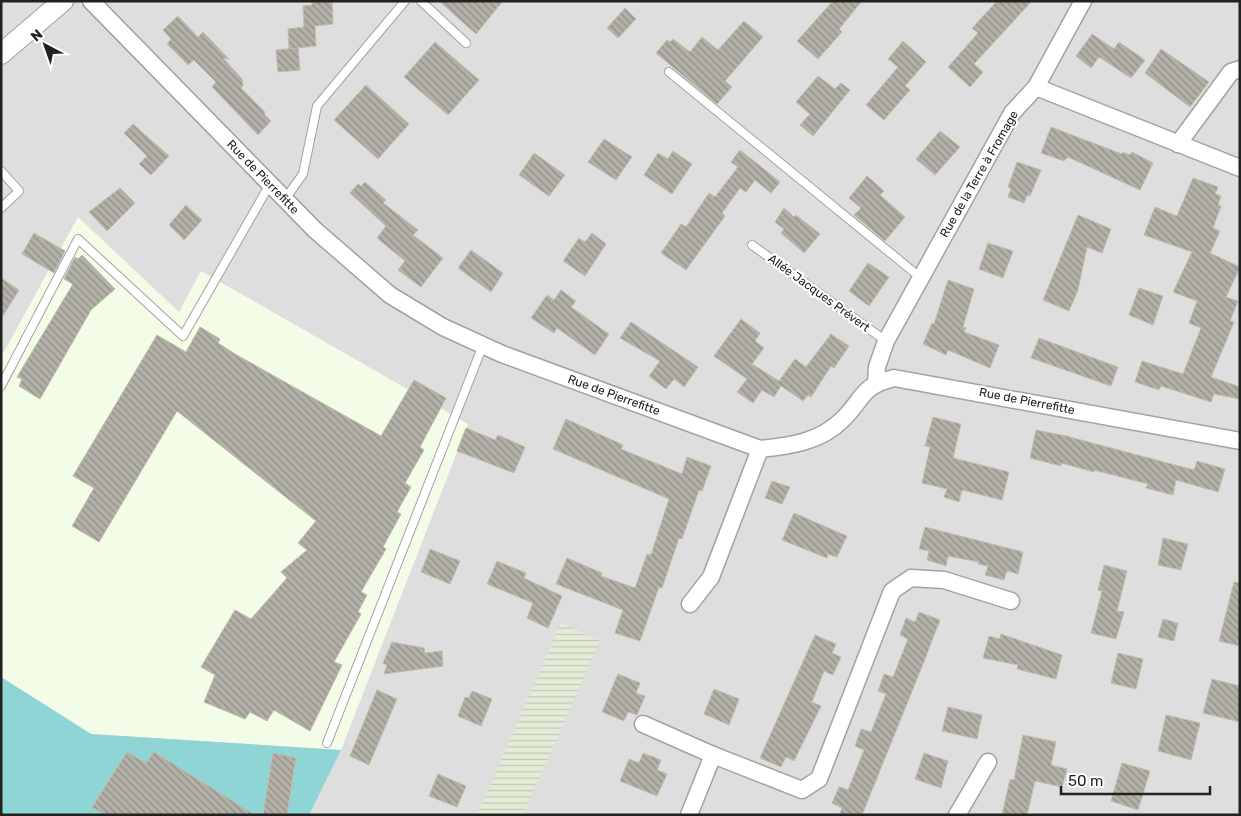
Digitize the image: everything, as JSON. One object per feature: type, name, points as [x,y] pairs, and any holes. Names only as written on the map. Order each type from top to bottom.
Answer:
[{"type":"street","points":[[1,54],[63,1]]},
{"type":"street","name":"Rue de Pierrefitte","points":[[91,1],[315,230],[390,295],[443,327],[483,345],[760,449],[795,446],[825,433],[842,420],[864,392],[876,382],[894,378],[911,379],[1240,441]]},
{"type":"street","name":"Rue de la Terre à Fromage","points":[[876,382],[876,367],[886,341],[1012,113],[1036,87],[1083,1]]},
{"type":"street","points":[[1178,144],[1231,72],[1240,69]]},
{"type":"street","points":[[1036,87],[1240,168]]},
{"type":"street","points":[[690,604],[711,576],[760,449]]},
{"type":"street","points":[[643,724],[802,790],[819,779],[892,592],[911,578],[944,580],[1011,601]]},
{"type":"street","points":[[689,815],[714,755]]},
{"type":"street","points":[[957,815],[988,762]]},
{"type":"lane","points":[[286,199],[303,174],[317,106],[405,1]]},
{"type":"lane","points":[[421,1],[466,43]]},
{"type":"lane","points":[[669,72],[921,278]]},
{"type":"lane","points":[[1,171],[20,191],[1,208]]},
{"type":"lane","points":[[1,386],[78,239],[183,336],[270,184]]},
{"type":"lane","name":"Allée Jacques Prévert","points":[[752,246],[886,341]]},
{"type":"lane","points":[[327,743],[483,345]]},
{"type":"shaded area","points":[[1,1],[1240,1],[1240,815],[1,815]]},
{"type":"shaded area","points":[[78,217],[179,312],[201,271],[468,424],[341,750],[91,734],[1,677],[1,357]]},
{"type":"shaded area","points":[[561,623],[600,641],[523,815],[477,815]]},
{"type":"shaded area","points":[[1,677],[91,734],[341,750],[309,815],[1,815]]},
{"type":"building","points":[[312,1],[332,1],[333,24],[315,26],[316,46],[289,49],[288,29],[304,27],[303,6],[312,5]]},
{"type":"building","points":[[439,1],[503,1],[476,34]]},
{"type":"building","points":[[833,1],[862,1],[839,29],[842,32],[818,59],[797,41]]},
{"type":"building","points":[[997,1],[1032,1],[974,64],[983,72],[970,87],[948,67],[978,33],[972,28]]},
{"type":"building","points":[[625,8],[636,19],[618,38],[607,28]]},
{"type":"building","points":[[178,16],[198,37],[203,32],[229,59],[223,58],[242,79],[243,86],[241,88],[265,112],[264,114],[271,121],[258,135],[212,87],[216,82],[194,60],[188,65],[167,44],[171,39],[163,30]]},
{"type":"building","points":[[744,21],[763,37],[725,81],[732,87],[717,104],[656,53],[667,40],[670,42],[673,39],[690,52],[702,37],[718,50]]},
{"type":"building","points":[[1092,34],[1114,49],[1119,42],[1145,60],[1131,78],[1099,57],[1091,68],[1076,56]]},
{"type":"building","points":[[903,41],[926,62],[905,86],[910,90],[884,120],[866,105],[898,67],[888,59]]},
{"type":"building","points":[[435,42],[479,80],[448,115],[404,77]]},
{"type":"building","points":[[298,48],[300,70],[278,72],[276,50]]},
{"type":"building","points":[[1161,49],[1209,82],[1190,107],[1145,73]]},
{"type":"building","points":[[818,76],[835,89],[841,83],[850,90],[813,136],[800,125],[810,114],[796,102]]},
{"type":"building","points":[[366,85],[409,124],[378,159],[334,120]]},
{"type":"building","points":[[133,124],[169,156],[151,175],[139,164],[147,156],[124,133]]},
{"type":"building","points":[[1051,127],[1122,154],[1123,152],[1130,155],[1132,152],[1153,163],[1140,190],[1068,157],[1064,161],[1041,153]]},
{"type":"building","points":[[940,131],[960,147],[935,175],[916,159]]},
{"type":"building","points":[[604,139],[632,157],[616,180],[588,162]]},
{"type":"building","points":[[740,150],[780,182],[771,193],[755,180],[746,192],[740,188],[722,213],[725,216],[686,270],[661,253],[681,224],[686,227],[709,193],[715,197],[738,167],[731,162]]},
{"type":"building","points":[[673,151],[692,164],[672,194],[644,175],[658,153],[668,159]]},
{"type":"building","points":[[534,153],[565,175],[549,196],[519,175]]},
{"type":"building","points":[[1017,162],[1041,170],[1030,196],[1027,195],[1024,203],[1008,197],[1011,189],[1008,187]]},
{"type":"building","points":[[867,176],[884,191],[880,195],[905,217],[885,241],[854,215],[861,208],[849,198]]},
{"type":"building","points":[[1193,178],[1218,187],[1215,194],[1221,196],[1218,205],[1221,206],[1213,228],[1220,231],[1210,253],[1240,267],[1226,297],[1238,301],[1230,321],[1234,322],[1211,377],[1240,387],[1240,399],[1214,394],[1211,402],[1161,386],[1159,390],[1135,382],[1142,361],[1183,374],[1201,328],[1189,323],[1197,301],[1173,292],[1192,252],[1144,235],[1155,207],[1177,216]]},
{"type":"building","points":[[365,182],[386,200],[383,203],[418,230],[413,235],[443,258],[421,287],[398,270],[405,261],[377,238],[386,226],[350,193],[358,184],[361,186]]},
{"type":"building","points":[[120,188],[135,203],[107,231],[89,212]]},
{"type":"building","points":[[186,205],[202,220],[184,240],[169,225]]},
{"type":"building","points":[[784,208],[820,234],[804,253],[781,233],[784,229],[775,222]]},
{"type":"building","points":[[1078,215],[1111,229],[1102,253],[1087,247],[1078,290],[1069,311],[1043,300]]},
{"type":"building","points":[[34,233],[65,251],[54,273],[22,254]]},
{"type":"building","points":[[592,233],[606,244],[585,276],[563,261],[579,238],[585,242]]},
{"type":"building","points":[[988,243],[1013,251],[1003,278],[979,269]]},
{"type":"building","points":[[471,250],[503,273],[491,292],[458,268]]},
{"type":"building","points":[[82,255],[115,289],[91,310],[40,399],[19,386],[22,379],[17,377],[73,284],[64,279],[75,257],[78,259]]},
{"type":"building","points":[[868,263],[889,277],[869,306],[849,291]]},
{"type":"building","points":[[1,278],[19,290],[1,319]]},
{"type":"building","points":[[948,280],[974,289],[963,327],[966,328],[964,332],[999,345],[990,368],[948,350],[946,355],[923,344],[932,323],[934,324]]},
{"type":"building","points":[[1139,288],[1163,296],[1153,325],[1129,315]]},
{"type":"building","points":[[561,290],[576,301],[571,307],[609,334],[595,355],[557,328],[554,333],[531,318],[547,295],[554,300]]},
{"type":"building","points":[[741,319],[760,333],[755,341],[764,348],[752,364],[779,381],[795,359],[806,367],[831,334],[849,346],[834,368],[831,366],[811,397],[808,395],[803,401],[781,386],[774,397],[762,390],[753,403],[737,392],[747,379],[714,356]]},
{"type":"building","points":[[631,322],[698,367],[684,387],[674,379],[666,389],[649,376],[660,361],[620,338]]},
{"type":"building","points":[[200,327],[220,339],[218,343],[235,354],[381,436],[414,380],[446,398],[420,447],[424,450],[405,483],[411,487],[397,512],[401,514],[383,547],[386,549],[361,592],[367,595],[358,612],[361,614],[334,662],[342,665],[310,731],[274,710],[267,721],[250,712],[245,719],[204,702],[215,675],[201,667],[235,610],[251,619],[287,578],[281,572],[307,550],[298,543],[316,521],[177,411],[99,542],[72,526],[94,488],[73,476],[157,335],[186,352]]},
{"type":"building","points":[[1039,338],[1118,367],[1111,386],[1031,358]]},
{"type":"building","points":[[933,417],[961,424],[953,458],[1009,472],[1002,500],[962,490],[959,502],[944,497],[947,489],[922,483],[930,447],[925,446]]},
{"type":"building","points":[[566,419],[623,445],[621,449],[682,474],[687,457],[711,466],[702,491],[699,490],[682,539],[679,538],[662,588],[659,587],[640,641],[615,633],[623,610],[556,584],[567,558],[602,573],[601,576],[635,588],[647,554],[651,555],[669,499],[553,449]]},
{"type":"building","points":[[466,428],[495,440],[498,435],[525,447],[514,473],[457,451]]},
{"type":"building","points":[[1036,430],[1066,436],[1194,470],[1197,461],[1225,469],[1218,492],[1176,480],[1173,495],[1146,488],[1148,484],[1094,470],[1094,472],[1061,463],[1061,466],[1030,458]]},
{"type":"building","points":[[772,481],[790,487],[782,504],[765,498]]},
{"type":"building","points":[[794,513],[847,536],[837,557],[828,554],[827,558],[782,540]]},
{"type":"building","points":[[925,527],[1023,552],[1018,574],[1007,571],[1004,580],[985,575],[988,566],[978,564],[979,562],[948,556],[946,566],[927,560],[929,551],[919,549]]},
{"type":"building","points":[[1163,538],[1188,544],[1181,570],[1158,565]]},
{"type":"building","points":[[430,549],[460,561],[450,584],[421,572]]},
{"type":"building","points":[[497,561],[526,573],[524,578],[562,596],[548,628],[527,618],[533,603],[487,584]]},
{"type":"building","points":[[1104,565],[1127,571],[1117,611],[1124,612],[1116,639],[1091,633],[1102,591],[1098,590]]},
{"type":"building","points":[[1234,582],[1240,583],[1240,646],[1219,641]]},
{"type":"building","points":[[919,612],[940,620],[923,664],[862,815],[839,815],[842,808],[832,803],[839,787],[848,790],[864,750],[855,746],[861,729],[871,732],[886,694],[878,691],[884,674],[893,677],[908,639],[900,635],[906,618],[915,622]]},
{"type":"building","points":[[1163,619],[1178,623],[1174,641],[1158,637]]},
{"type":"building","points":[[1001,634],[1062,655],[1056,679],[1017,669],[1018,665],[983,658],[989,636],[1000,639]]},
{"type":"building","points":[[815,635],[836,644],[832,653],[841,657],[833,675],[824,671],[812,702],[821,706],[794,761],[786,757],[781,767],[760,758]]},
{"type":"building","points":[[392,642],[424,648],[425,653],[442,651],[443,666],[384,674],[387,665],[383,663]]},
{"type":"building","points":[[1118,653],[1143,659],[1136,689],[1111,683]]},
{"type":"building","points":[[618,674],[640,683],[636,693],[645,696],[637,715],[628,712],[624,721],[602,712]]},
{"type":"building","points":[[1212,679],[1240,686],[1240,722],[1203,713]]},
{"type":"building","points":[[714,689],[739,699],[729,725],[704,714]]},
{"type":"building","points":[[377,690],[397,699],[369,765],[350,756]]},
{"type":"building","points":[[472,691],[492,699],[481,726],[458,716],[465,697],[469,698]]},
{"type":"building","points":[[948,707],[982,715],[977,739],[942,731]]},
{"type":"building","points":[[1166,715],[1200,723],[1191,760],[1158,751]]},
{"type":"building","points":[[1023,735],[1056,742],[1051,765],[1067,769],[1062,787],[1035,781],[1027,815],[1002,815],[1010,779],[1014,780]]},
{"type":"building","points":[[127,752],[146,763],[154,752],[255,815],[105,815],[92,807]]},
{"type":"building","points":[[273,753],[296,758],[287,815],[263,815]]},
{"type":"building","points":[[643,753],[661,760],[657,770],[667,774],[657,796],[620,781],[629,759],[639,763]]},
{"type":"building","points":[[924,753],[948,761],[941,788],[915,779]]},
{"type":"building","points":[[1122,763],[1150,771],[1138,810],[1111,801]]},
{"type":"building","points":[[438,774],[466,786],[457,807],[429,796]]}]
